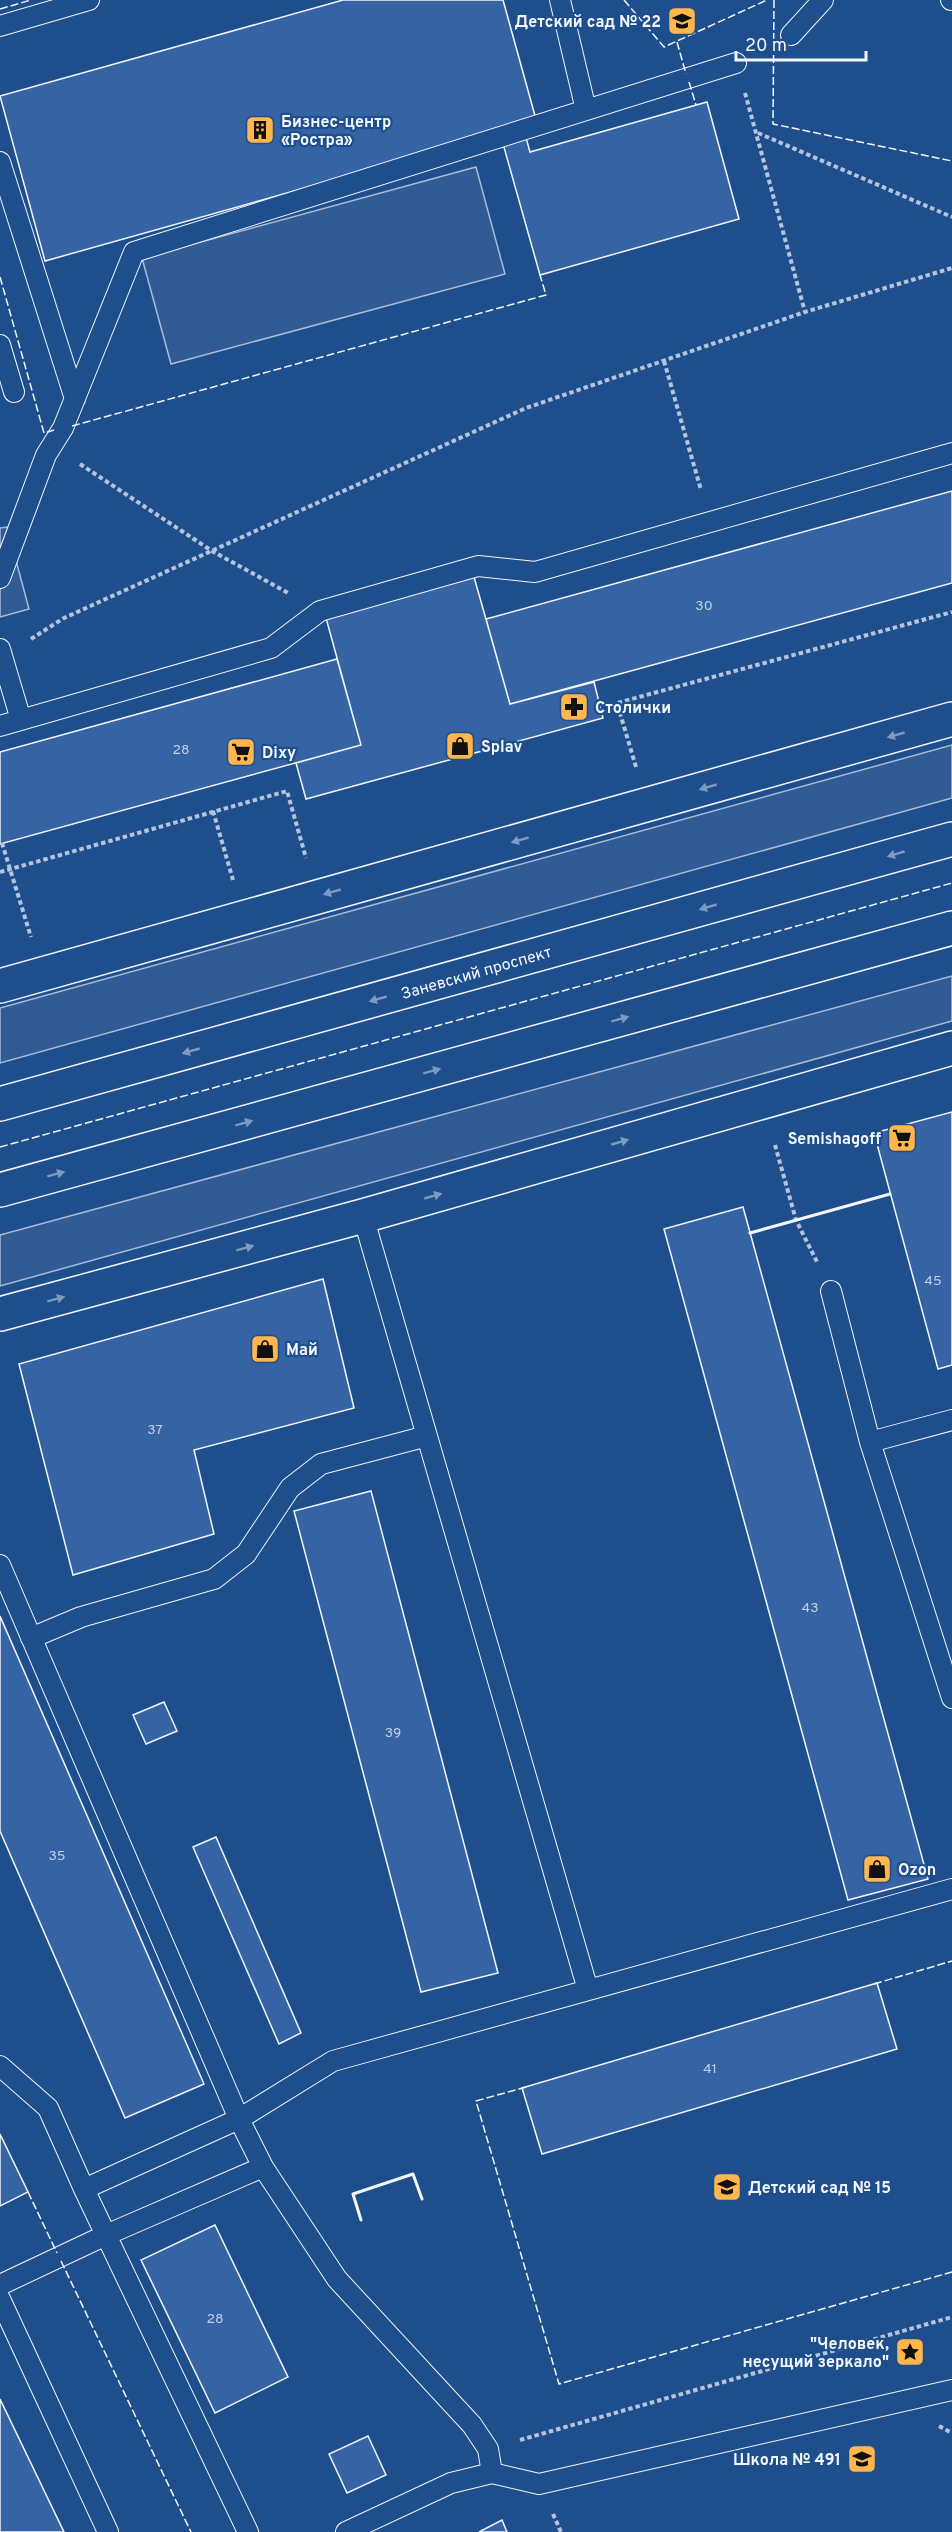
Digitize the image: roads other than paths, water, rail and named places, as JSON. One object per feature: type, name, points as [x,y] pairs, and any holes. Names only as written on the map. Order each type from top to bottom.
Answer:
[{"type":"street","points":[[0,986],[952,719]]},
{"type":"street","name":"Заневский проспект","points":[[0,1104],[952,839]]},
{"type":"street","points":[[0,1190],[952,928]]},
{"type":"street","points":[[0,1314],[363,1215],[952,1048]]},
{"type":"lane","points":[[0,26],[89,0]]},
{"type":"lane","points":[[560,0],[586,110]]},
{"type":"lane","points":[[791,35],[823,0]]},
{"type":"lane","points":[[0,578],[46,455],[63,428],[134,252],[736,63]]},
{"type":"lane","points":[[0,162],[75,399]]},
{"type":"lane","points":[[0,345],[14,392]]},
{"type":"lane","points":[[0,726],[271,648],[320,611],[478,566],[535,572],[952,453]]},
{"type":"lane","points":[[1,653],[21,720]]},
{"type":"lane","points":[[363,1215],[588,1990]]},
{"type":"lane","points":[[831,1291],[870,1442],[952,1698]]},
{"type":"lane","points":[[870,1442],[952,1420]]},
{"type":"lane","points":[[31,1638],[81,1617],[214,1579],[246,1554],[290,1488],[321,1464],[427,1436]]},
{"type":"lane","points":[[0,1565],[239,2119],[262,2167],[337,2279],[472,2425],[488,2449],[492,2473]]},
{"type":"lane","points":[[84,2189],[239,2119],[333,2061],[952,1889]]},
{"type":"lane","points":[[0,2066],[48,2108],[84,2189],[248,2532]]},
{"type":"lane","points":[[0,2285],[106,2235],[262,2167]]},
{"type":"lane","points":[[0,2299],[108,2532]]},
{"type":"lane","points":[[346,2532],[451,2483],[492,2473],[539,2484],[952,2390]]},
{"type":"place","name":"Детский сад № 22","points":[[682,21]]},
{"type":"place","name":"Бизнес-центр «Ростра»","points":[[260,130]]},
{"type":"place","name":"Столички","points":[[574,707]]},
{"type":"place","name":"Splav","points":[[460,746]]},
{"type":"place","name":"Dixy","points":[[241,752]]},
{"type":"place","name":"Semishagoff","points":[[902,1138]]},
{"type":"place","name":"Май","points":[[265,1349]]},
{"type":"place","name":"Ozon","points":[[877,1869]]},
{"type":"place","name":"Детский сад № 15","points":[[727,2187]]},
{"type":"place","name":"\"Человек, несущий зеркало\"","points":[[910,2352]]},
{"type":"place","name":"Школа № 491","points":[[862,2459]]}]
